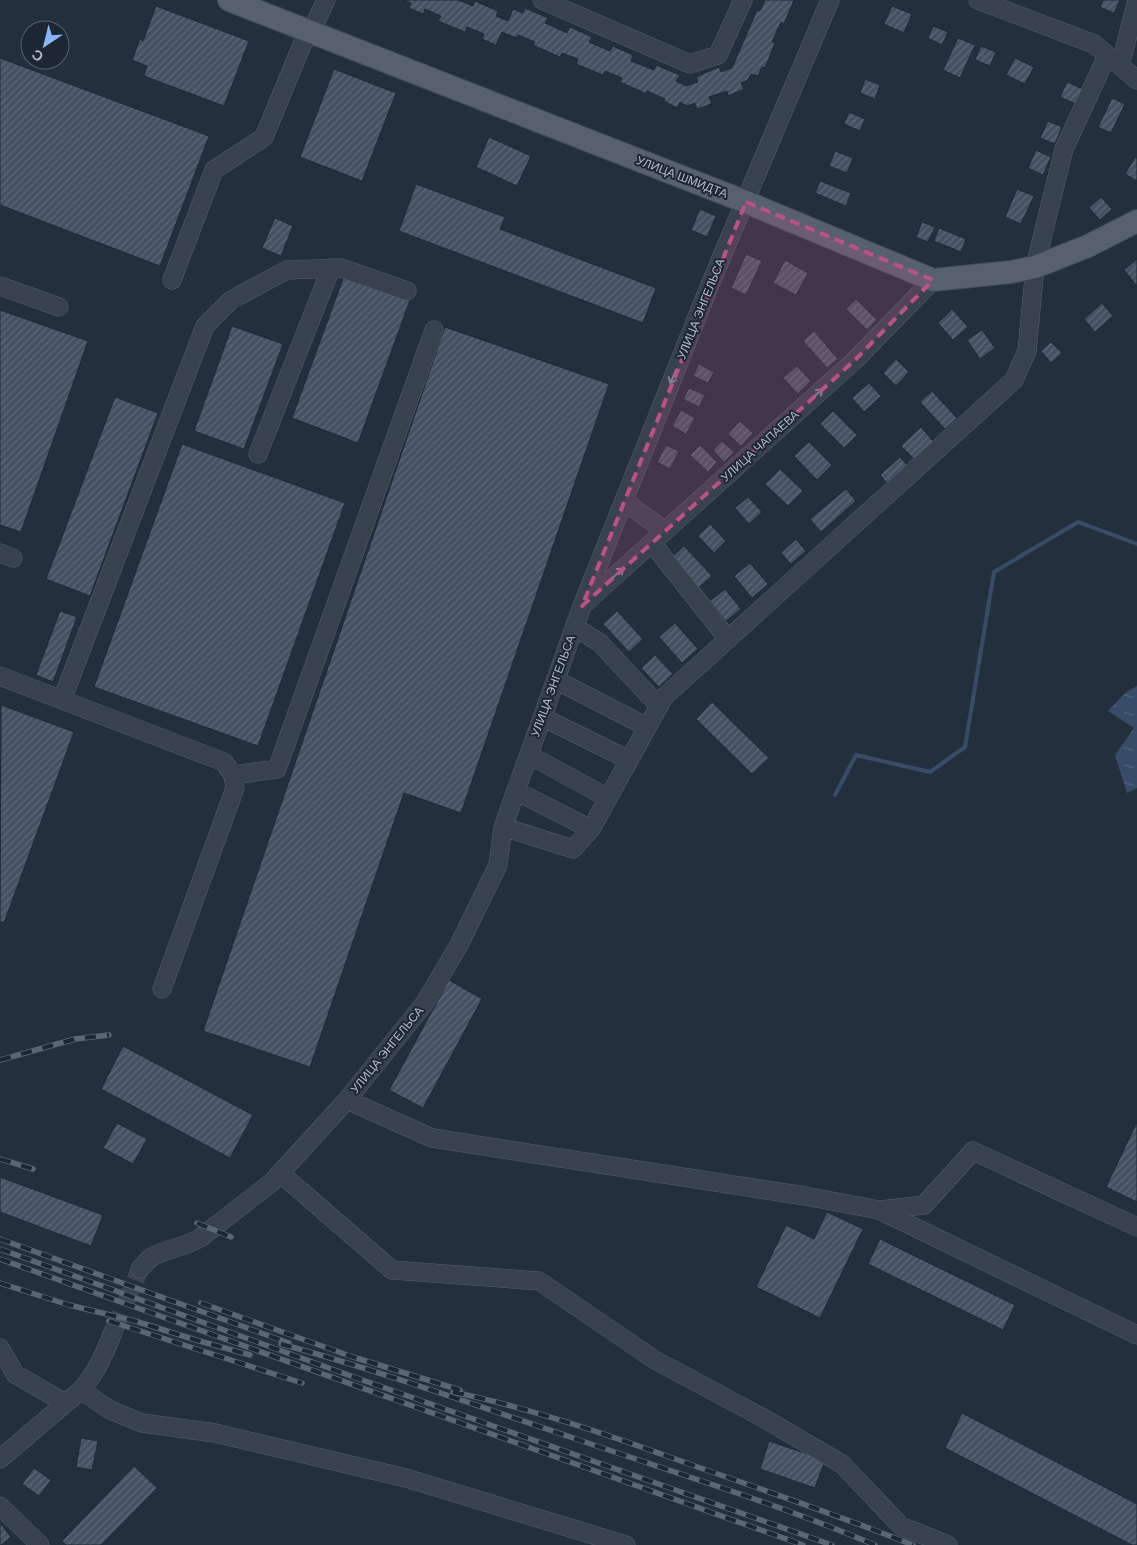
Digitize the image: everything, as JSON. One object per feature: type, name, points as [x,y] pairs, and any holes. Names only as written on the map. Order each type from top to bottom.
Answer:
[{"type":"main road","name":"УЛИЦА ШМИДТА","points":[[229,0],[746,202],[933,280],[1011,272],[1036,267],[1088,246],[1137,221]]},
{"type":"street","points":[[172,280],[214,170],[264,137],[302,45],[311,32],[326,0]]},
{"type":"street","points":[[542,0],[690,64],[718,55],[743,0]]},
{"type":"street","name":"УЛИЦА ЭНГЕЛЬСА","points":[[140,1269],[149,1258],[157,1254],[191,1244],[272,1182],[347,1100],[424,1004],[459,945],[498,865],[503,827],[582,606],[709,287],[830,0]]},
{"type":"street","points":[[978,0],[1094,44],[1137,80]]},
{"type":"street","points":[[503,827],[573,849],[591,829],[664,697],[1014,380],[1027,351],[1036,267],[1064,149],[1114,61],[1137,0]]},
{"type":"street","points":[[258,454],[331,268]]},
{"type":"street","points":[[62,700],[205,326],[231,300],[287,270],[341,268],[407,290]]},
{"type":"street","name":"УЛИЦА ЧАПАЕВА","points":[[582,606],[854,361],[933,280]]},
{"type":"street","points":[[0,286],[59,307]]},
{"type":"street","points":[[233,774],[277,769],[434,330]]},
{"type":"street","points":[[624,501],[659,537],[728,639]]},
{"type":"street","points":[[574,627],[600,643],[659,706]]},
{"type":"street","points":[[0,676],[224,762],[233,774],[235,788],[162,989]]},
{"type":"street","points":[[556,680],[647,728]]},
{"type":"street","points":[[542,718],[629,760]]},
{"type":"street","points":[[529,755],[608,798]]},
{"type":"street","points":[[516,790],[591,829]]},
{"type":"street","points":[[347,1100],[432,1138],[805,1196],[880,1210],[1137,1336]]},
{"type":"street","points":[[880,1210],[924,1205],[973,1151],[1137,1227]]},
{"type":"street","points":[[280,1173],[392,1270],[540,1281],[655,1360],[765,1419],[842,1464],[901,1526],[948,1545]]},
{"type":"street","points":[[0,1458],[81,1390],[97,1369],[114,1330]]},
{"type":"street","points":[[0,1348],[15,1374],[65,1403]]},
{"type":"street","points":[[81,1390],[110,1410],[142,1423],[215,1433],[406,1478],[626,1545]]},
{"type":"street","points":[[0,1506],[40,1545]]},
{"type":"highlighted area","points":[[746,202],[933,280],[854,361],[582,606]]},
{"type":"water","points":[[1137,686],[1137,788],[1127,793],[1115,755],[1134,728],[1108,711],[1125,693]]},
{"type":"building","points":[[403,0],[458,0],[473,6],[475,1],[498,11],[496,16],[508,21],[513,9],[523,13],[525,8],[548,18],[545,23],[567,33],[570,27],[592,37],[589,42],[610,51],[613,46],[633,55],[631,61],[654,70],[656,65],[680,75],[676,81],[686,86],[698,82],[696,77],[719,67],[721,72],[732,68],[757,10],[760,11],[765,0],[794,0],[784,24],[781,22],[772,42],[775,43],[765,68],[762,67],[758,76],[751,74],[748,80],[741,83],[744,89],[728,96],[727,91],[709,97],[712,104],[697,109],[695,103],[687,106],[680,102],[677,108],[664,101],[665,99],[647,91],[647,94],[620,82],[622,78],[605,71],[603,75],[576,64],[578,59],[562,53],[560,57],[533,45],[535,42],[518,35],[516,38],[502,32],[496,45],[482,39],[484,34],[467,27],[465,32],[438,21],[441,16],[425,9],[423,14],[409,8],[411,3]]},
{"type":"building","points":[[1103,0],[1120,0],[1114,13],[1100,7]]},
{"type":"building","points":[[156,6],[249,41],[224,106],[144,76],[147,66],[132,60],[140,39],[143,41]]},
{"type":"building","points":[[892,6],[912,14],[904,33],[884,24]]},
{"type":"building","points":[[933,26],[948,32],[942,45],[928,38]]},
{"type":"building","points":[[958,38],[975,45],[960,78],[943,70]]},
{"type":"building","points":[[981,46],[996,52],[990,66],[975,60]]},
{"type":"building","points":[[0,58],[20,65],[20,70],[32,70],[209,136],[160,266],[0,205]]},
{"type":"building","points":[[1015,58],[1034,67],[1025,84],[1006,75]]},
{"type":"building","points":[[334,69],[396,93],[362,181],[300,157]]},
{"type":"building","points":[[865,79],[880,85],[875,99],[860,93]]},
{"type":"building","points":[[1067,82],[1083,89],[1076,104],[1060,97]]},
{"type":"building","points":[[1112,98],[1125,104],[1111,133],[1098,127]]},
{"type":"building","points":[[849,112],[865,119],[860,131],[844,124]]},
{"type":"building","points":[[1048,121],[1062,127],[1055,144],[1040,138]]},
{"type":"building","points":[[489,137],[531,156],[517,186],[476,167]]},
{"type":"building","points":[[1036,150],[1051,157],[1043,175],[1028,168]]},
{"type":"building","points":[[835,151],[853,158],[847,173],[829,166]]},
{"type":"building","points":[[1135,157],[1137,158],[1137,181],[1125,174]]},
{"type":"building","points":[[820,181],[851,193],[846,206],[815,193]]},
{"type":"building","points":[[416,184],[505,217],[500,229],[656,288],[643,323],[399,231]]},
{"type":"building","points":[[1017,189],[1034,196],[1021,224],[1005,217]]},
{"type":"building","points":[[1101,197],[1112,209],[1100,220],[1089,208]]},
{"type":"building","points":[[700,209],[716,216],[707,237],[691,230]]},
{"type":"building","points":[[275,218],[293,226],[281,256],[262,248]]},
{"type":"building","points":[[922,222],[935,227],[928,242],[916,237]]},
{"type":"building","points":[[939,228],[966,239],[961,252],[934,241]]},
{"type":"building","points":[[746,254],[762,261],[746,295],[731,288]]},
{"type":"building","points":[[1137,259],[1137,286],[1124,270]]},
{"type":"building","points":[[785,260],[808,273],[796,295],[773,283]]},
{"type":"building","points":[[344,276],[410,300],[358,443],[292,418]]},
{"type":"building","points":[[856,299],[877,320],[867,330],[846,309]]},
{"type":"building","points":[[1102,303],[1113,316],[1095,332],[1084,319]]},
{"type":"building","points":[[952,309],[968,327],[953,340],[938,323]]},
{"type":"building","points":[[0,310],[88,341],[21,532],[0,525]]},
{"type":"building","points":[[232,326],[283,344],[244,449],[194,431]]},
{"type":"building","points":[[445,327],[609,384],[461,813],[404,793],[310,1067],[203,1031]]},
{"type":"building","points":[[982,330],[995,348],[980,359],[967,340]]},
{"type":"building","points":[[814,331],[838,359],[827,368],[803,341]]},
{"type":"building","points":[[1051,342],[1062,353],[1051,363],[1041,351]]},
{"type":"building","points":[[896,359],[909,372],[896,386],[883,373]]},
{"type":"building","points":[[699,364],[714,372],[708,383],[693,376]]},
{"type":"building","points":[[797,366],[811,381],[798,394],[783,378]]},
{"type":"building","points":[[869,383],[881,396],[864,412],[852,398]]},
{"type":"building","points":[[689,388],[705,395],[699,407],[683,399]]},
{"type":"building","points":[[932,391],[957,418],[945,429],[920,402]]},
{"type":"building","points":[[115,397],[158,413],[90,596],[46,579]]},
{"type":"building","points":[[681,410],[695,418],[686,434],[672,426]]},
{"type":"building","points":[[833,411],[857,435],[844,448],[820,424]]},
{"type":"building","points":[[740,421],[753,433],[741,446],[728,434]]},
{"type":"building","points":[[921,427],[933,441],[914,459],[901,446]]},
{"type":"building","points":[[722,441],[734,452],[724,462],[713,450]]},
{"type":"building","points":[[809,442],[832,465],[817,480],[794,456]]},
{"type":"building","points":[[182,444],[345,503],[258,746],[94,687]]},
{"type":"building","points":[[666,445],[679,451],[670,469],[657,462]]},
{"type":"building","points":[[700,445],[717,462],[708,472],[690,455]]},
{"type":"building","points":[[900,457],[907,465],[887,483],[880,475]]},
{"type":"building","points":[[780,469],[803,491],[788,506],[765,484]]},
{"type":"building","points":[[846,489],[856,501],[821,532],[810,519]]},
{"type":"building","points":[[748,497],[762,512],[749,524],[735,508]]},
{"type":"building","points":[[710,524],[726,541],[714,553],[698,536]]},
{"type":"building","points":[[796,539],[806,551],[791,564],[781,553]]},
{"type":"building","points":[[684,546],[712,576],[697,589],[670,559]]},
{"type":"building","points":[[750,563],[768,584],[752,598],[734,576]]},
{"type":"building","points":[[725,589],[741,609],[726,621],[710,601]]},
{"type":"building","points":[[60,611],[77,617],[53,682],[36,675]]},
{"type":"building","points":[[617,611],[643,639],[629,652],[603,624]]},
{"type":"building","points":[[675,623],[698,649],[682,663],[659,637]]},
{"type":"building","points":[[655,655],[673,674],[659,687],[641,668]]},
{"type":"building","points":[[712,702],[769,758],[752,774],[696,719]]},
{"type":"building","points":[[1,705],[74,732],[4,923],[0,921]]},
{"type":"building","points":[[449,980],[482,999],[423,1108],[389,1090]]},
{"type":"building","points":[[123,1046],[253,1115],[230,1158],[101,1089]]},
{"type":"building","points":[[1137,1122],[1137,1202],[1106,1187]]},
{"type":"building","points":[[117,1123],[147,1139],[133,1164],[103,1148]]},
{"type":"building","points":[[0,1177],[103,1215],[91,1246],[0,1212]]},
{"type":"building","points":[[827,1212],[863,1229],[820,1318],[756,1287],[786,1225],[814,1239]]},
{"type":"building","points":[[880,1239],[1015,1305],[1003,1330],[868,1264]]},
{"type":"building","points":[[962,1413],[1137,1504],[1137,1545],[1132,1545],[945,1448]]},
{"type":"building","points":[[81,1438],[98,1441],[92,1470],[76,1467]]},
{"type":"building","points":[[769,1441],[825,1460],[815,1488],[760,1469]]},
{"type":"building","points":[[134,1466],[157,1488],[101,1545],[66,1545],[62,1541]]},
{"type":"building","points":[[34,1468],[51,1480],[39,1496],[22,1484]]},
{"type":"building","points":[[0,1523],[11,1537],[1,1545],[0,1545]]},
{"type":"waterway","points":[[835,795],[856,755],[930,772],[965,747],[994,572],[1078,522],[1137,544]]},
{"type":"tunnel","points":[[114,1330],[140,1269]]},
{"type":"railway","points":[[0,1060],[75,1039],[109,1035]]},
{"type":"railway","points":[[0,1159],[33,1169]]},
{"type":"railway","points":[[197,1223],[231,1237]]},
{"type":"railway","points":[[0,1239],[289,1343]]},
{"type":"railway","points":[[0,1249],[351,1376],[832,1545]]},
{"type":"railway","points":[[0,1259],[803,1545]]},
{"type":"railway","points":[[0,1283],[69,1305],[135,1321],[250,1355]]},
{"type":"railway","points":[[201,1303],[350,1356],[460,1390]]},
{"type":"railway","points":[[109,1321],[302,1383]]},
{"type":"railway","points":[[281,1344],[392,1377],[727,1489],[875,1545]]},
{"type":"railway","points":[[453,1392],[544,1415],[604,1434],[913,1545]]}]
